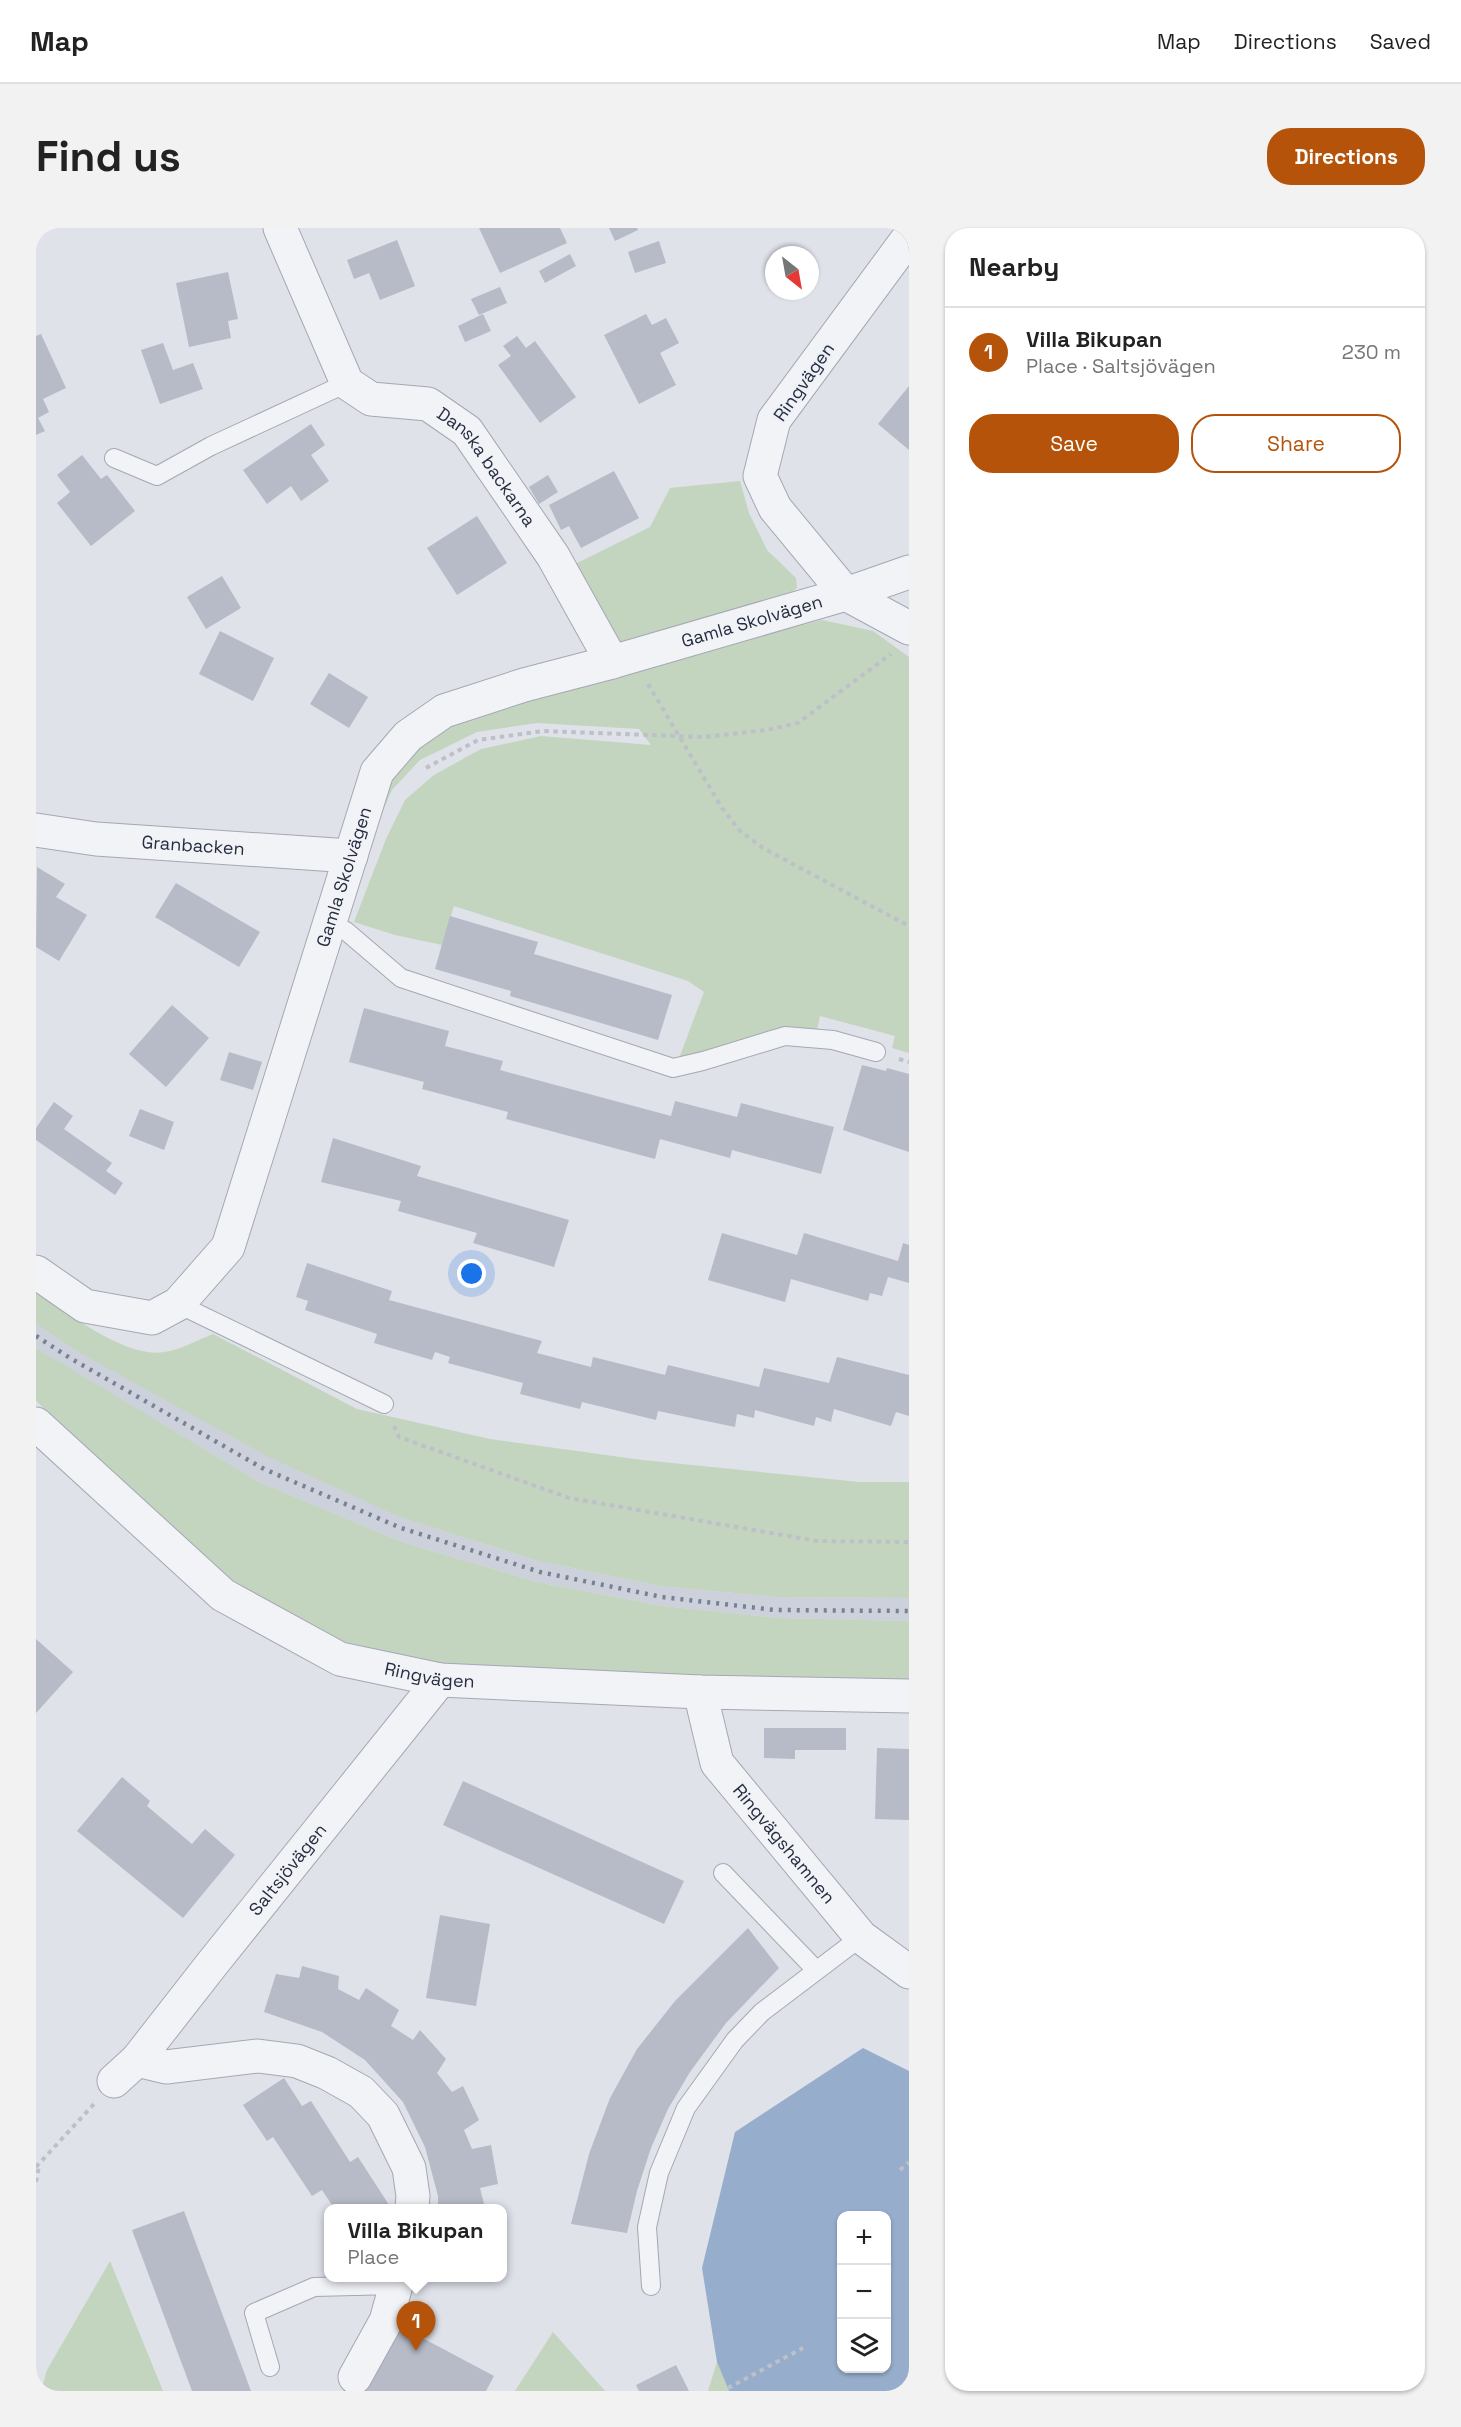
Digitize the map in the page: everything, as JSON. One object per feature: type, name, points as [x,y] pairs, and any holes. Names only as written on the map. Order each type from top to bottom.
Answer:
[{"type":"street","points":[[280,228],[347,383]]},
{"type":"street","name":"Ringvägen","points":[[901,640],[846,594],[775,508],[760,477],[774,420],[909,237]]},
{"type":"street","name":"Danska backarna","points":[[347,383],[371,399],[428,404],[467,431],[622,659]]},
{"type":"street","points":[[846,594],[909,572]]},
{"type":"street","name":"Gamla Skolvägen","points":[[36,1272],[85,1306],[152,1318],[178,1304],[228,1247],[377,772],[408,736],[444,711],[524,685],[846,594]]},
{"type":"street","name":"Granbacken","points":[[36,830],[96,839],[351,856]]},
{"type":"street","name":"Ringvägen","points":[[36,1424],[224,1595],[340,1659],[440,1680],[700,1692],[909,1696]]},
{"type":"street","name":"Saltsjövägen","points":[[126,2071],[440,1680]]},
{"type":"street","name":"Ringvägshamnen","points":[[700,1692],[717,1762],[861,1937],[909,1972]]},
{"type":"street","points":[[126,2071],[258,2056],[297,2061],[327,2073],[361,2092],[383,2115],[409,2168],[412,2204]]},
{"type":"street","points":[[355,2377],[386,2320],[397,2282]]},
{"type":"lane","points":[[114,458],[157,476],[210,446],[347,383]]},
{"type":"lane","points":[[329,926],[346,931],[400,978],[673,1068],[785,1036],[833,1040],[876,1052]]},
{"type":"lane","points":[[178,1304],[384,1404]]},
{"type":"lane","points":[[723,1873],[816,1970]]},
{"type":"lane","points":[[651,2286],[647,2227],[659,2173],[686,2108],[735,2040],[762,2012],[861,1937]]},
{"type":"lane","points":[[270,2367],[255,2313],[314,2287],[383,2282]]},
{"type":"path","points":[[420,774],[427,767],[477,740],[543,731],[703,737],[767,730],[798,723],[901,640]]},
{"type":"path","points":[[622,659],[677,735],[722,808],[740,831],[763,848],[909,926]]},
{"type":"path","points":[[384,1404],[399,1437],[569,1498],[817,1541],[909,1542]]},
{"type":"path","points":[[36,2182],[38,2166],[126,2071]]},
{"type":"path","points":[[900,2170],[909,2162]]},
{"type":"path","points":[[728,2388],[803,2348]]},
{"type":"shaded area","points":[[36,1324],[75,1350],[402,1518],[539,1561],[660,1586],[776,1597],[909,1598],[909,1621],[778,1618],[663,1606],[537,1582],[402,1542],[259,1482],[36,1348]]},
{"type":"green space","points":[[740,481],[749,513],[767,550],[796,578],[797,588],[787,596],[613,648],[569,567],[650,527],[670,488]]},
{"type":"green space","points":[[822,620],[873,631],[909,657],[909,1053],[892,1048],[895,1036],[820,1016],[816,1035],[678,1061],[704,992],[688,981],[454,906],[442,945],[395,935],[354,922],[386,839],[405,800],[434,775],[481,749],[541,736],[651,745],[639,729],[537,723],[477,732],[420,760],[392,790],[364,853],[383,774],[451,720],[601,677]]},
{"type":"green space","points":[[36,1291],[97,1332],[132,1348],[149,1352],[170,1351],[213,1334],[357,1409],[490,1439],[642,1460],[859,1482],[909,1482],[909,1598],[776,1597],[660,1586],[539,1561],[402,1518],[267,1456],[75,1350],[36,1324]]},
{"type":"green space","points":[[36,1348],[259,1482],[402,1542],[537,1582],[663,1606],[778,1618],[909,1621],[909,1682],[699,1676],[438,1663],[340,1641],[225,1579],[36,1401]]},
{"type":"green space","points":[[110,2261],[163,2391],[41,2391],[47,2370]]},
{"type":"green space","points":[[553,2332],[605,2391],[515,2391]]},
{"type":"green space","points":[[717,2362],[729,2391],[708,2391]]},
{"type":"water","points":[[863,2048],[909,2071],[909,2391],[729,2391],[717,2362],[702,2268],[735,2132]]},
{"type":"building","points":[[479,228],[560,228],[567,243],[500,273]]},
{"type":"building","points":[[609,228],[637,228],[638,230],[615,241]]},
{"type":"building","points":[[397,240],[415,286],[380,300],[369,273],[354,279],[347,260]]},
{"type":"building","points":[[659,241],[666,263],[635,273],[628,252]]},
{"type":"building","points":[[570,254],[576,266],[545,283],[539,271]]},
{"type":"building","points":[[228,272],[238,319],[228,321],[231,338],[189,347],[176,283]]},
{"type":"building","points":[[500,287],[507,303],[479,315],[471,299]]},
{"type":"building","points":[[483,314],[491,331],[465,342],[458,326]]},
{"type":"building","points":[[646,314],[652,325],[666,318],[679,343],[660,353],[676,385],[639,404],[604,335]]},
{"type":"building","points":[[41,334],[66,388],[43,399],[49,412],[38,418],[45,431],[36,435],[36,336]]},
{"type":"building","points":[[517,336],[526,348],[535,341],[576,397],[540,423],[498,365],[511,356],[503,346]]},
{"type":"building","points":[[163,343],[173,370],[193,363],[203,389],[160,404],[141,350]]},
{"type":"building","points":[[909,386],[909,450],[878,424]]},
{"type":"building","points":[[311,424],[325,445],[311,455],[329,481],[301,501],[291,486],[267,504],[243,470]]},
{"type":"building","points":[[82,455],[101,479],[107,475],[135,511],[91,546],[57,503],[70,492],[57,475]]},
{"type":"building","points":[[614,471],[639,518],[581,548],[569,526],[561,530],[549,505]]},
{"type":"building","points":[[548,475],[558,492],[539,504],[529,487]]},
{"type":"building","points":[[477,516],[507,563],[457,595],[427,548]]},
{"type":"building","points":[[222,576],[241,608],[206,629],[187,597]]},
{"type":"building","points":[[220,631],[274,658],[253,701],[199,674]]},
{"type":"building","points":[[329,673],[368,697],[349,728],[310,704]]},
{"type":"building","points":[[37,867],[65,884],[56,897],[87,915],[59,961],[36,947]]},
{"type":"building","points":[[176,883],[260,932],[239,967],[155,917]]},
{"type":"building","points":[[450,916],[538,942],[534,954],[672,995],[658,1040],[510,996],[511,991],[435,969]]},
{"type":"building","points":[[172,1005],[209,1038],[166,1087],[129,1054]]},
{"type":"building","points":[[364,1008],[449,1031],[445,1046],[503,1061],[500,1070],[671,1116],[675,1101],[737,1117],[741,1103],[834,1127],[821,1174],[732,1150],[730,1158],[660,1139],[655,1159],[506,1119],[508,1112],[422,1089],[424,1082],[349,1062]]},
{"type":"building","points":[[229,1052],[262,1062],[253,1090],[220,1080]]},
{"type":"building","points":[[862,1065],[909,1074],[909,1152],[843,1130]]},
{"type":"building","points":[[54,1102],[73,1116],[64,1129],[112,1163],[106,1171],[123,1183],[115,1195],[36,1140],[36,1128]]},
{"type":"building","points":[[140,1109],[174,1122],[164,1150],[129,1136]]},
{"type":"building","points":[[333,1138],[421,1166],[417,1176],[569,1220],[554,1267],[473,1243],[477,1233],[398,1211],[401,1201],[321,1182]]},
{"type":"building","points":[[722,1233],[797,1255],[804,1233],[898,1261],[903,1243],[909,1245],[909,1283],[888,1277],[882,1296],[870,1293],[868,1301],[791,1279],[785,1302],[708,1280]]},
{"type":"building","points":[[307,1263],[392,1291],[389,1300],[542,1341],[537,1353],[591,1367],[593,1357],[665,1375],[668,1365],[759,1387],[764,1368],[829,1383],[837,1357],[909,1375],[909,1416],[896,1412],[891,1426],[834,1409],[831,1422],[816,1417],[814,1426],[755,1410],[754,1418],[737,1414],[735,1427],[658,1411],[656,1420],[582,1402],[580,1409],[520,1394],[523,1383],[448,1363],[450,1357],[435,1352],[432,1360],[374,1343],[377,1334],[305,1310],[308,1301],[296,1297]]},
{"type":"building","points":[[36,1639],[73,1672],[36,1713]]},
{"type":"building","points":[[764,1728],[846,1728],[846,1750],[795,1750],[795,1759],[764,1758]]},
{"type":"building","points":[[877,1748],[909,1749],[909,1820],[875,1819]]},
{"type":"building","points":[[122,1777],[150,1801],[147,1806],[192,1844],[205,1829],[235,1855],[183,1918],[77,1831]]},
{"type":"building","points":[[463,1781],[684,1881],[664,1924],[443,1825]]},
{"type":"building","points":[[440,1915],[490,1924],[476,2006],[426,1998]]},
{"type":"building","points":[[748,1928],[779,1968],[726,2023],[690,2072],[668,2109],[651,2148],[627,2233],[571,2224],[589,2154],[610,2098],[637,2049],[675,2001]]},
{"type":"building","points":[[302,1966],[339,1976],[338,1989],[359,2000],[366,1988],[399,2010],[391,2026],[413,2040],[420,2030],[446,2059],[437,2073],[452,2092],[463,2086],[479,2120],[464,2130],[472,2149],[491,2145],[498,2184],[480,2188],[484,2204],[438,2204],[425,2147],[403,2102],[365,2060],[322,2032],[264,2012],[276,1974],[299,1978]]},
{"type":"building","points":[[284,2078],[302,2106],[311,2101],[350,2162],[358,2157],[388,2204],[331,2204],[322,2190],[312,2196],[273,2137],[267,2141],[243,2105]]},
{"type":"building","points":[[184,2211],[251,2391],[192,2391],[132,2230]]},
{"type":"building","points":[[398,2325],[494,2376],[486,2391],[363,2391]]},
{"type":"building","points":[[676,2365],[689,2391],[639,2391],[636,2385]]},
{"type":"railway","points":[[36,1336],[70,1358],[264,1469],[401,1528],[540,1572],[662,1597],[775,1610],[909,1611]]},
{"type":"place","name":"Villa Bikupan","points":[[416,2351]]}]
